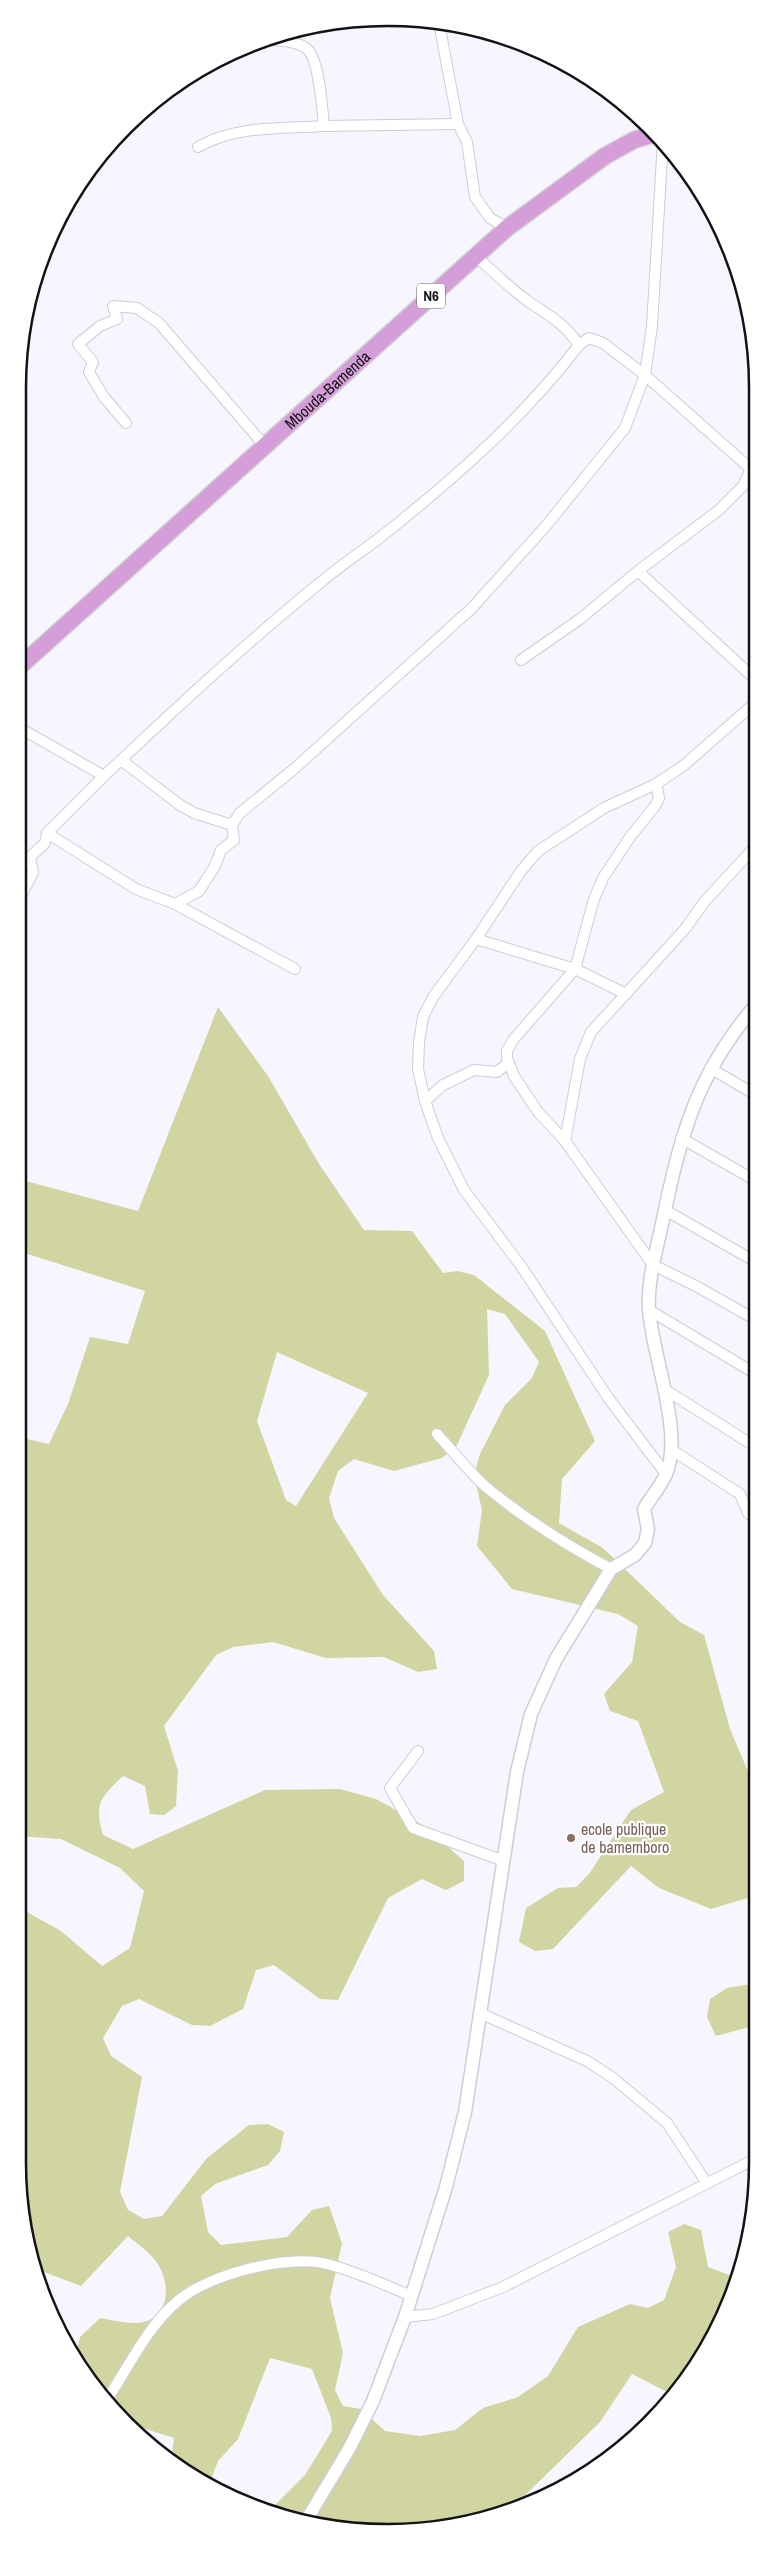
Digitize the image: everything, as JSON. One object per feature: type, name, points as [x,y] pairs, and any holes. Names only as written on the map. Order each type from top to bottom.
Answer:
[{"type":"highway","name":"Mbouda-Bamenda","points":[[26,658],[507,228],[605,156],[634,140],[647,136]]},
{"type":"street","points":[[440,30],[458,124],[468,142],[475,197],[490,218],[507,228]]},
{"type":"street","points":[[282,42],[307,48],[312,56],[320,86],[324,126]]},
{"type":"street","points":[[198,147],[215,137],[232,132],[324,126],[458,124]]},
{"type":"street","points":[[175,904],[199,891],[215,866],[221,850],[234,840],[232,825],[240,813],[294,769],[485,594],[580,486],[625,428],[645,375],[652,326],[662,153]]},
{"type":"street","points":[[476,256],[529,301],[553,316],[571,333],[579,345]]},
{"type":"street","points":[[126,424],[104,397],[89,372],[93,362],[78,344],[100,326],[117,319],[113,306],[136,308],[159,323],[264,445]]},
{"type":"street","points":[[26,887],[33,873],[30,857],[45,843],[47,833],[104,776],[321,582],[386,533],[468,462],[523,411],[579,345],[589,338],[603,343],[645,375],[749,462]]},
{"type":"street","points":[[521,660],[580,619],[638,571],[719,510],[743,486],[749,473]]},
{"type":"street","points":[[638,571],[749,673]]},
{"type":"street","points":[[666,1474],[609,1399],[521,1266],[464,1190],[438,1138],[425,1101],[418,1069],[423,1017],[433,997],[476,939],[521,871],[538,851],[604,808],[656,784],[696,756],[749,707]]},
{"type":"street","points":[[26,732],[104,776]]},
{"type":"street","points":[[121,760],[187,809],[232,825]]},
{"type":"street","points":[[656,784],[658,798],[655,806],[630,837],[603,878],[594,899],[575,969],[513,1040],[507,1051],[508,1063],[538,1112],[565,1140],[653,1265],[696,1286],[749,1316]]},
{"type":"street","points":[[47,833],[136,888],[175,904],[295,969]]},
{"type":"street","points":[[565,1140],[574,1089],[584,1048],[597,1024],[685,929],[705,901],[749,853]]},
{"type":"street","points":[[476,939],[575,969],[626,994]]},
{"type":"street","points":[[310,2515],[363,2424],[405,2317],[457,2146],[482,2014],[517,1772],[531,1714],[556,1659],[610,1569],[635,1554],[645,1543],[648,1529],[644,1509],[666,1474],[672,1450],[664,1389],[649,1310],[653,1265],[682,1138],[695,1100],[710,1068],[749,1013]]},
{"type":"street","points":[[744,1018],[749,1021]]},
{"type":"street","points":[[425,1101],[443,1086],[474,1070],[497,1072],[508,1063]]},
{"type":"street","points":[[710,1068],[749,1091]]},
{"type":"street","points":[[682,1138],[749,1177]]},
{"type":"street","points":[[665,1210],[749,1258]]},
{"type":"street","points":[[649,1310],[749,1370]]},
{"type":"street","points":[[664,1389],[749,1443]]},
{"type":"street","points":[[437,1434],[485,1486],[547,1533],[610,1569]]},
{"type":"street","points":[[672,1450],[740,1494],[749,1514]]},
{"type":"street","points":[[418,1750],[390,1788],[413,1828],[504,1861]]},
{"type":"street","points":[[482,2014],[587,2061],[613,2078],[667,2122],[706,2182]]},
{"type":"street","points":[[405,2317],[434,2314],[503,2287],[706,2182],[749,2162]]},
{"type":"street","points":[[110,2394],[148,2335],[178,2300],[227,2275],[256,2267],[314,2262],[336,2266],[412,2296]]},
{"type":"green space","points":[[218,1007],[268,1076],[319,1164],[364,1230],[412,1231],[443,1273],[457,1271],[474,1275],[545,1331],[595,1441],[562,1479],[559,1523],[603,1548],[680,1622],[704,1635],[730,1729],[749,1770],[749,1897],[711,1909],[659,1888],[631,1866],[553,1949],[535,1951],[519,1942],[526,1908],[558,1888],[576,1887],[589,1874],[631,1810],[664,1792],[638,1721],[610,1711],[604,1694],[632,1662],[638,1626],[618,1614],[512,1589],[477,1546],[482,1510],[474,1475],[480,1454],[505,1405],[532,1378],[539,1362],[505,1314],[487,1309],[489,1375],[457,1445],[442,1458],[394,1471],[354,1459],[338,1471],[329,1498],[334,1518],[383,1595],[434,1651],[437,1669],[418,1672],[384,1657],[326,1658],[273,1642],[233,1647],[216,1655],[164,1726],[178,1771],[176,1806],[164,1815],[150,1814],[145,1786],[123,1776],[104,1796],[99,1808],[103,1835],[133,1849],[265,1790],[340,1789],[376,1799],[423,1825],[464,1861],[464,1881],[446,1890],[422,1879],[388,1898],[338,2000],[320,1999],[274,1965],[256,1970],[243,2009],[210,2026],[192,2025],[139,1999],[122,2006],[103,2038],[111,2056],[142,2077],[120,2192],[128,2210],[144,2219],[162,2216],[207,2158],[249,2125],[268,2124],[284,2132],[280,2151],[268,2165],[215,2184],[201,2196],[208,2232],[221,2245],[287,2237],[312,2210],[329,2206],[342,2243],[330,2298],[343,2353],[335,2390],[343,2406],[361,2409],[385,2431],[420,2436],[455,2430],[483,2408],[518,2397],[548,2376],[578,2327],[630,2304],[648,2308],[664,2300],[676,2267],[668,2232],[684,2224],[701,2230],[708,2267],[731,2276],[721,2301],[700,2343],[666,2392],[632,2374],[600,2422],[523,2497],[504,2505],[435,2521],[388,2524],[340,2521],[274,2506],[305,2475],[332,2431],[331,2418],[312,2369],[270,2358],[238,2439],[218,2461],[212,2478],[172,2452],[174,2438],[143,2428],[132,2418],[101,2382],[77,2347],[80,2337],[100,2318],[135,2323],[147,2321],[156,2316],[162,2308],[166,2289],[160,2268],[154,2259],[128,2236],[81,2286],[43,2272],[33,2233],[27,2186],[26,1911],[61,1931],[102,1966],[130,1948],[144,1891],[120,1868],[61,1839],[26,1837],[26,1439],[49,1444],[68,1404],[90,1337],[128,1344],[145,1291],[26,1254],[26,1181],[138,1211]],"holes":[[[277,1352],[368,1393],[296,1506],[286,1500],[257,1421]]]},
{"type":"green space","points":[[749,1984],[749,2027],[716,2036],[707,2017],[710,1999],[727,1988]]},
{"type":"place","name":"ecole publique de bamemboro","points":[[571,1838]]}]
